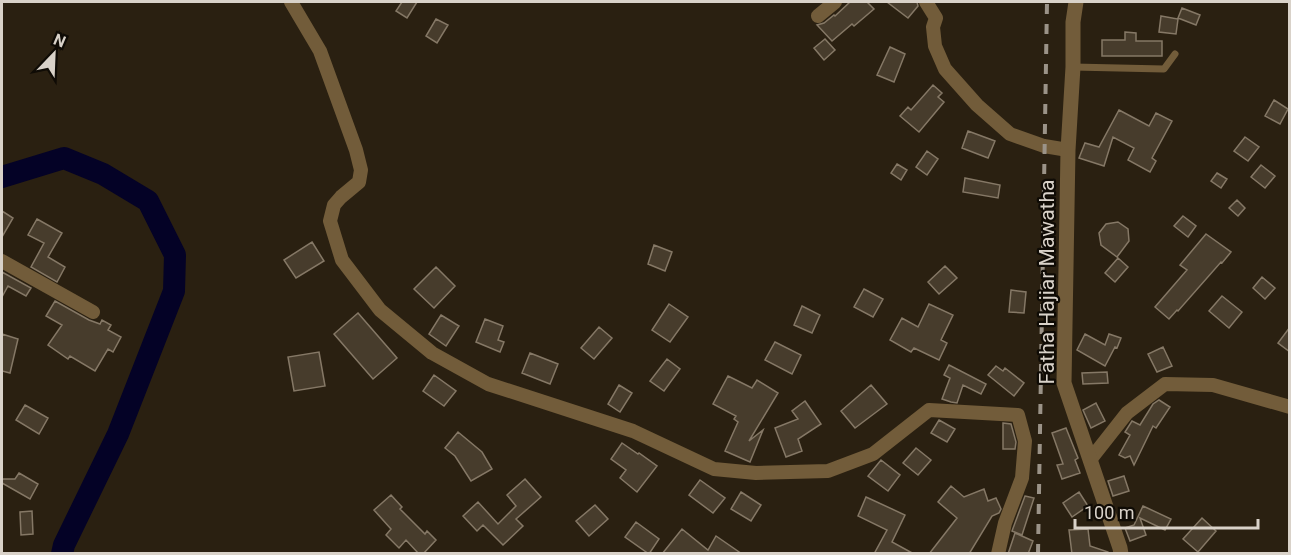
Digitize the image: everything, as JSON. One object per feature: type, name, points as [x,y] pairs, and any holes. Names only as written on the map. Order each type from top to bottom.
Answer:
[{"type":"street","points":[[291,2],[320,51],[361,170],[359,182],[334,205],[330,221],[342,260],[380,310],[432,353],[488,384],[633,431],[714,469],[756,473],[828,471],[873,454],[929,410],[1018,415],[1025,441],[1022,478],[1005,523],[998,554]]},
{"type":"street","points":[[818,16],[835,2]]},
{"type":"street","points":[[926,2],[936,18],[933,27],[935,46],[945,69],[977,105],[1010,134],[1044,146],[1068,150]]},
{"type":"street","name":"Fatha Hajiar Mawatha","points":[[1076,2],[1073,22],[1068,150],[1064,383],[1121,554]]},
{"type":"street","points":[[2,261],[93,312]]},
{"type":"street","points":[[1090,460],[1127,413],[1165,384],[1213,385],[1290,407]]},
{"type":"lane","points":[[1073,67],[1164,69],[1174,54]]},
{"type":"building","points":[[402,2],[417,2],[407,18],[396,11]]},
{"type":"building","points":[[850,2],[867,2],[874,9],[832,41],[817,25],[835,16]]},
{"type":"building","points":[[887,2],[917,2],[918,6],[908,18]]},
{"type":"building","points":[[1182,8],[1200,15],[1196,25],[1178,18]]},
{"type":"building","points":[[1161,16],[1178,19],[1176,34],[1159,32]]},
{"type":"building","points":[[436,19],[448,25],[437,43],[426,36]]},
{"type":"building","points":[[1125,32],[1136,33],[1136,41],[1162,41],[1162,56],[1102,56],[1102,40],[1125,40]]},
{"type":"building","points":[[825,39],[835,50],[824,60],[814,48]]},
{"type":"building","points":[[890,47],[905,54],[894,82],[877,75]]},
{"type":"building","points":[[933,85],[942,93],[938,97],[944,102],[919,132],[900,116],[908,107],[911,110]]},
{"type":"building","points":[[1274,100],[1288,109],[1280,124],[1265,116]]},
{"type":"building","points":[[1119,110],[1149,126],[1156,113],[1172,121],[1152,158],[1156,161],[1150,172],[1128,160],[1134,148],[1113,137],[1104,166],[1079,158],[1085,143],[1099,147]]},
{"type":"building","points":[[968,131],[995,141],[988,158],[962,148]]},
{"type":"building","points":[[1245,137],[1259,147],[1248,161],[1234,151]]},
{"type":"building","points":[[927,151],[938,159],[927,175],[916,167]]},
{"type":"building","points":[[897,164],[907,170],[901,180],[891,173]]},
{"type":"building","points":[[1261,165],[1275,176],[1265,188],[1251,177]]},
{"type":"building","points":[[1217,173],[1227,179],[1221,188],[1211,181]]},
{"type":"building","points":[[965,178],[1000,185],[998,198],[963,192]]},
{"type":"building","points":[[1237,200],[1245,208],[1238,216],[1229,208]]},
{"type":"building","points":[[2,211],[13,218],[2,237]]},
{"type":"building","points":[[1183,216],[1196,226],[1188,237],[1174,226]]},
{"type":"building","points":[[37,219],[62,233],[48,257],[65,267],[57,282],[31,267],[44,243],[28,235]]},
{"type":"building","points":[[1118,222],[1128,229],[1129,241],[1117,257],[1101,245],[1099,233],[1106,224]]},
{"type":"building","points":[[1206,234],[1231,252],[1169,319],[1155,307],[1187,270],[1180,265]]},
{"type":"building","points":[[312,242],[324,261],[296,278],[284,260]]},
{"type":"building","points":[[654,245],[672,252],[665,271],[648,264]]},
{"type":"building","points":[[1118,258],[1128,267],[1115,282],[1105,273]]},
{"type":"building","points":[[945,266],[957,278],[939,294],[928,282]]},
{"type":"building","points":[[436,267],[455,286],[434,308],[414,289]]},
{"type":"building","points":[[2,272],[31,288],[26,296],[8,286],[2,297]]},
{"type":"building","points":[[1262,277],[1275,288],[1265,299],[1253,288]]},
{"type":"building","points":[[864,289],[883,299],[873,317],[854,307]]},
{"type":"building","points":[[1011,290],[1026,292],[1024,313],[1009,312]]},
{"type":"building","points":[[1222,296],[1242,312],[1229,328],[1209,311]]},
{"type":"building","points":[[55,301],[89,320],[100,324],[102,320],[111,325],[108,330],[121,337],[113,352],[108,349],[95,371],[70,356],[68,359],[48,345],[62,325],[46,316]]},
{"type":"building","points":[[669,304],[688,317],[670,342],[652,330]]},
{"type":"building","points":[[929,304],[953,315],[941,340],[947,343],[939,360],[914,348],[911,352],[890,340],[902,318],[918,327]]},
{"type":"building","points":[[802,306],[820,315],[812,333],[794,325]]},
{"type":"building","points":[[358,313],[397,358],[373,379],[334,334]]},
{"type":"building","points":[[441,315],[459,326],[446,346],[429,334]]},
{"type":"building","points":[[485,319],[503,326],[498,340],[504,342],[500,352],[476,342]]},
{"type":"building","points":[[599,327],[612,338],[594,359],[581,348]]},
{"type":"building","points":[[1290,327],[1290,352],[1278,343]]},
{"type":"building","points":[[2,334],[18,339],[10,373],[2,371]]},
{"type":"building","points":[[1085,334],[1105,345],[1109,334],[1121,338],[1105,366],[1077,350]]},
{"type":"building","points":[[775,342],[801,355],[792,374],[765,360]]},
{"type":"building","points":[[1163,347],[1172,366],[1157,372],[1148,354]]},
{"type":"building","points":[[319,352],[325,386],[294,391],[288,357]]},
{"type":"building","points":[[530,353],[558,364],[550,384],[522,373]]},
{"type":"building","points":[[667,359],[680,369],[664,391],[650,381]]},
{"type":"building","points":[[949,365],[986,384],[981,394],[963,385],[957,403],[942,399],[950,378],[944,375]]},
{"type":"building","points":[[996,366],[1003,371],[1005,368],[1024,383],[1014,396],[988,375]]},
{"type":"building","points":[[1107,372],[1108,383],[1083,384],[1082,373]]},
{"type":"building","points":[[434,375],[456,391],[444,406],[423,391]]},
{"type":"building","points":[[728,376],[752,388],[757,380],[778,393],[749,441],[763,430],[750,462],[725,451],[738,422],[734,419],[736,416],[713,404]]},
{"type":"building","points":[[619,385],[632,393],[620,412],[608,404]]},
{"type":"building","points":[[871,385],[887,404],[855,428],[841,411]]},
{"type":"building","points":[[1159,400],[1170,407],[1156,428],[1153,426],[1134,465],[1130,456],[1125,458],[1119,455],[1130,435],[1125,432],[1132,421],[1140,425],[1153,404]]},
{"type":"building","points":[[805,401],[821,424],[798,439],[802,451],[786,457],[775,428],[798,419],[792,411]]},
{"type":"building","points":[[1096,403],[1105,421],[1091,428],[1083,410]]},
{"type":"building","points":[[25,405],[48,418],[39,434],[16,420]]},
{"type":"building","points":[[939,420],[955,429],[947,442],[931,433]]},
{"type":"building","points":[[1003,423],[1011,424],[1016,442],[1015,449],[1003,449]]},
{"type":"building","points":[[1066,428],[1078,458],[1075,460],[1080,473],[1062,479],[1057,465],[1063,464],[1052,433]]},
{"type":"building","points":[[458,432],[482,452],[492,469],[471,481],[455,456],[445,448]]},
{"type":"building","points":[[622,443],[657,466],[637,492],[620,478],[626,470],[611,459]]},
{"type":"building","points":[[916,448],[931,460],[918,475],[903,463]]},
{"type":"building","points":[[881,460],[900,475],[888,491],[868,476]]},
{"type":"building","points":[[19,473],[38,484],[30,499],[2,483],[2,479],[15,479]]},
{"type":"building","points":[[1124,476],[1129,491],[1113,496],[1108,481]]},
{"type":"building","points":[[525,479],[541,497],[516,519],[523,526],[503,545],[483,525],[477,531],[463,516],[478,502],[498,524],[516,506],[507,495]]},
{"type":"building","points":[[700,480],[725,498],[713,513],[689,495]]},
{"type":"building","points":[[951,486],[964,497],[984,489],[988,501],[996,498],[1001,509],[999,513],[992,516],[969,554],[929,554],[957,518],[938,502]]},
{"type":"building","points":[[741,492],[761,505],[751,521],[731,509]]},
{"type":"building","points":[[1079,492],[1088,506],[1072,517],[1063,503]]},
{"type":"building","points":[[391,495],[402,507],[400,509],[425,534],[427,531],[436,540],[423,554],[419,554],[406,540],[399,548],[386,535],[391,529],[374,510]]},
{"type":"building","points":[[1025,496],[1034,498],[1022,535],[1012,531]]},
{"type":"building","points":[[866,497],[905,515],[892,542],[914,554],[874,554],[887,530],[858,516]]},
{"type":"building","points":[[595,505],[608,519],[589,536],[576,521]]},
{"type":"building","points":[[1143,506],[1171,519],[1165,530],[1140,518],[1146,535],[1130,541],[1125,528],[1134,525]]},
{"type":"building","points":[[32,511],[33,534],[21,535],[20,512]]},
{"type":"building","points":[[1202,518],[1216,531],[1198,552],[1183,539]]},
{"type":"building","points":[[636,522],[659,539],[649,554],[625,537]]},
{"type":"building","points":[[682,529],[708,550],[716,536],[742,554],[662,554]]},
{"type":"building","points":[[1088,529],[1090,546],[1108,552],[1108,554],[1072,554],[1069,530]]},
{"type":"building","points":[[1015,533],[1033,541],[1028,554],[1008,554]]},
{"type":"waterway","points":[[2,177],[64,158],[103,174],[148,201],[175,255],[174,291],[118,434],[64,545],[62,554]]},
{"type":"railway","points":[[1038,554],[1047,2]]}]
